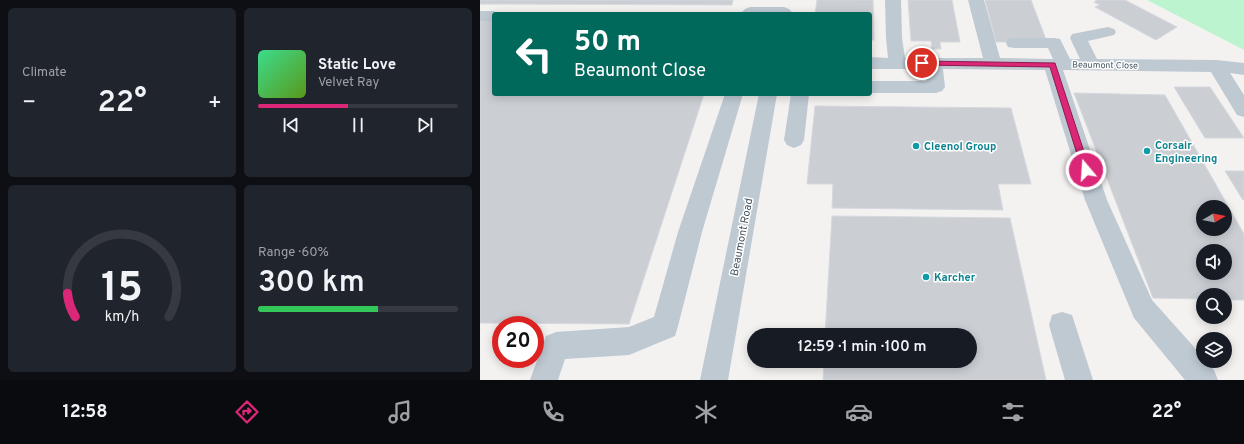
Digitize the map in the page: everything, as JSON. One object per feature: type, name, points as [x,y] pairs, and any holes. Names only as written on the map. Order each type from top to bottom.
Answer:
[{"type":"street","points":[[893,0],[894,38],[897,63]]},
{"type":"street","points":[[976,0],[993,64]]},
{"type":"street","points":[[751,9],[785,9]]},
{"type":"street","points":[[480,16],[492,16]]},
{"type":"street","points":[[1091,65],[1078,38],[1108,32]]},
{"type":"street","points":[[1014,44],[1054,43],[1058,65],[1096,200],[1143,309],[1204,380]]},
{"type":"street","name":"Beaumont Close","points":[[872,63],[1216,66],[1244,69]]},
{"type":"street","points":[[872,87],[936,87],[934,64]]},
{"type":"street","points":[[1216,66],[1244,110]]},
{"type":"street","points":[[544,380],[556,346],[629,341],[665,326],[690,232],[733,96]]},
{"type":"street","name":"Beaumont Road","points":[[714,380],[768,96]]},
{"type":"street","points":[[794,140],[800,96]]},
{"type":"street","points":[[1062,325],[1079,380]]},
{"type":"green space","points":[[1147,0],[1244,0],[1244,50]]},
{"type":"building","points":[[480,0],[733,0],[732,5],[480,4]]},
{"type":"building","points":[[817,0],[873,0],[874,40],[872,40],[872,12],[815,12]]},
{"type":"building","points":[[908,0],[952,0],[960,42],[940,42],[941,49],[932,49],[931,41],[911,41]]},
{"type":"building","points":[[985,0],[1031,0],[1047,42],[996,42]]},
{"type":"building","points":[[1097,0],[1125,0],[1177,27],[1156,40],[1095,7],[1100,5],[1094,2]]},
{"type":"building","points":[[480,19],[492,19],[492,96],[703,96],[629,324],[544,323],[544,316],[492,316],[492,323],[480,323]]},
{"type":"building","points":[[1174,87],[1210,87],[1244,138],[1205,138]]},
{"type":"building","name":"Corsair Engineering","points":[[1074,93],[1165,95],[1225,200],[1196,200],[1196,236],[1232,236],[1232,213],[1244,234],[1244,300],[1232,300],[1232,288],[1196,288],[1196,299],[1153,298]]},
{"type":"building","name":"Cleenol Group","points":[[815,106],[1011,108],[1031,184],[998,184],[1003,210],[832,208],[833,184],[807,184]]},
{"type":"building","points":[[1225,171],[1244,171],[1244,200],[1243,200]]},
{"type":"building","name":"Karcher","points":[[832,216],[1010,218],[1046,380],[823,380],[824,368],[977,368],[977,328],[825,328]]},
{"type":"place","name":"Cleenol Group","points":[[916,146]]},
{"type":"place","name":"Corsair Engineering","points":[[1147,151]]},
{"type":"place","name":"Karcher","points":[[926,277]]},
{"type":"route","points":[[922,63],[1052,65],[1086,170]]}]
